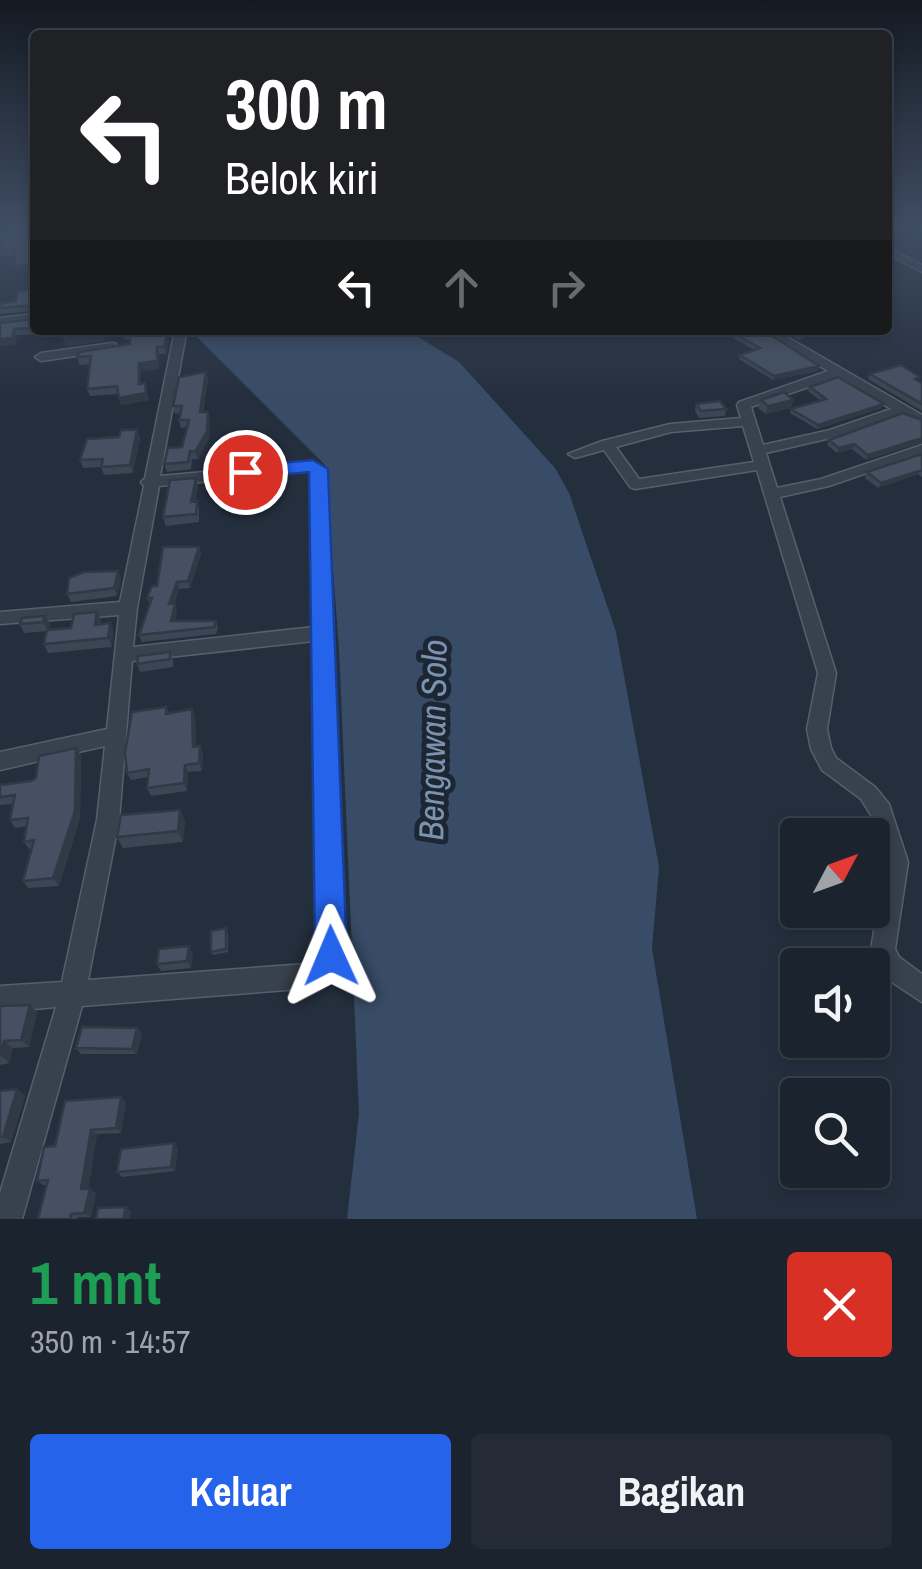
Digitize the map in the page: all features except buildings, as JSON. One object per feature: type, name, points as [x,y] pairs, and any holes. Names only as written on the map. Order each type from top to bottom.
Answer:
[{"type":"street","points":[[0,322],[30,319]]},
{"type":"street","points":[[41,356],[119,347],[117,335]]},
{"type":"street","points":[[8,1219],[72,995],[108,820],[128,608],[148,482],[180,335]]},
{"type":"street","points":[[775,335],[922,422]]},
{"type":"street","points":[[838,372],[746,402],[748,422],[827,673],[817,729],[820,749],[829,764],[868,792],[890,832],[896,871],[884,919],[882,949],[890,966],[922,989]]},
{"type":"street","points":[[607,444],[636,484],[760,458],[901,410]]},
{"type":"street","points":[[575,454],[670,428],[748,422]]},
{"type":"street","points":[[772,494],[824,483],[922,449]]},
{"type":"street","points":[[0,1000],[313,976],[331,956],[317,467],[148,482]]},
{"type":"street","points":[[0,618],[128,608]]},
{"type":"street","points":[[124,655],[324,634]]},
{"type":"street","points":[[0,761],[116,734]]},
{"type":"water","name":"Bengawan Solo","points":[[195,335],[415,335],[459,362],[555,468],[569,493],[616,632],[659,867],[652,949],[697,1219],[347,1219],[359,1113],[339,649],[325,465]]},
{"type":"route","points":[[245,472],[313,466],[318,469],[331,956]]}]
